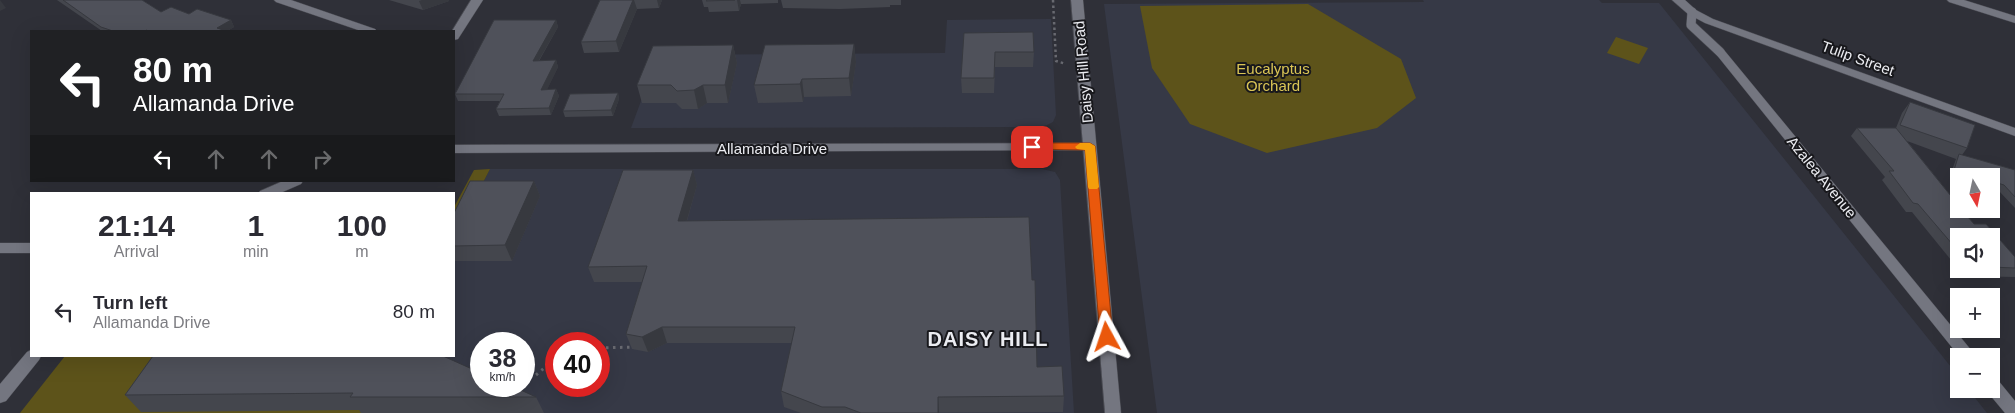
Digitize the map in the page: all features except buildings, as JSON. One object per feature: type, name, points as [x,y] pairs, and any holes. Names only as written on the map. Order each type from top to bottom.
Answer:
[{"type":"street","points":[[280,0],[368,30]]},
{"type":"street","points":[[455,35],[477,0]]},
{"type":"street","name":"Daisy Hill Road","points":[[1077,0],[1113,413]]},
{"type":"street","name":"Azalea Avenue","points":[[1678,0],[1692,12]]},
{"type":"street","points":[[1956,0],[2015,20]]},
{"type":"street","name":"Tulip Street","points":[[1692,12],[1709,21],[2015,132]]},
{"type":"street","name":"Azalea Avenue","points":[[1720,52],[1961,348]]},
{"type":"street","name":"Allamanda Drive","points":[[455,149],[1090,146]]},
{"type":"street","points":[[269,192],[294,182]]},
{"type":"street","points":[[0,248],[30,248]]},
{"type":"street","points":[[0,396],[32,357]]},
{"type":"street","points":[[2000,395],[2015,413]]},
{"type":"lane","name":"Azalea Avenue","points":[[1692,12],[1691,25],[1720,52]]},
{"type":"path","points":[[1053,0],[1056,61]]},
{"type":"path","points":[[610,347],[626,346],[642,348]]},
{"type":"path","points":[[536,375],[545,367]]},
{"type":"shaded area","points":[[1423,0],[1599,0],[1602,3],[1659,3],[1950,366],[1950,398],[1975,398],[1987,413],[1157,413],[1104,4],[1424,2]]},
{"type":"shaded area","points":[[1051,19],[1056,115],[1053,122],[1040,127],[631,128],[658,55],[945,53],[947,20]]},
{"type":"shaded area","points":[[490,169],[1042,169],[1055,172],[1060,180],[1074,413],[363,413],[391,357],[455,357],[455,237]]},
{"type":"green space","name":"Eucalyptus Orchard","points":[[1308,4],[1401,59],[1416,98],[1377,128],[1267,153],[1190,124],[1152,68],[1140,6]]},
{"type":"green space","points":[[1616,37],[1648,48],[1639,64],[1607,53]]},
{"type":"green space","points":[[490,169],[455,237],[455,205],[474,170]]},
{"type":"green space","points":[[64,357],[391,357],[363,413],[20,413]]},
{"type":"slow traffic","points":[[1080,147],[1090,146],[1093,187]]},
{"type":"district","name":"DAISY HILL","points":[[988,339]]},
{"type":"route","points":[[1032,147],[1090,146],[1107,337]]}]
